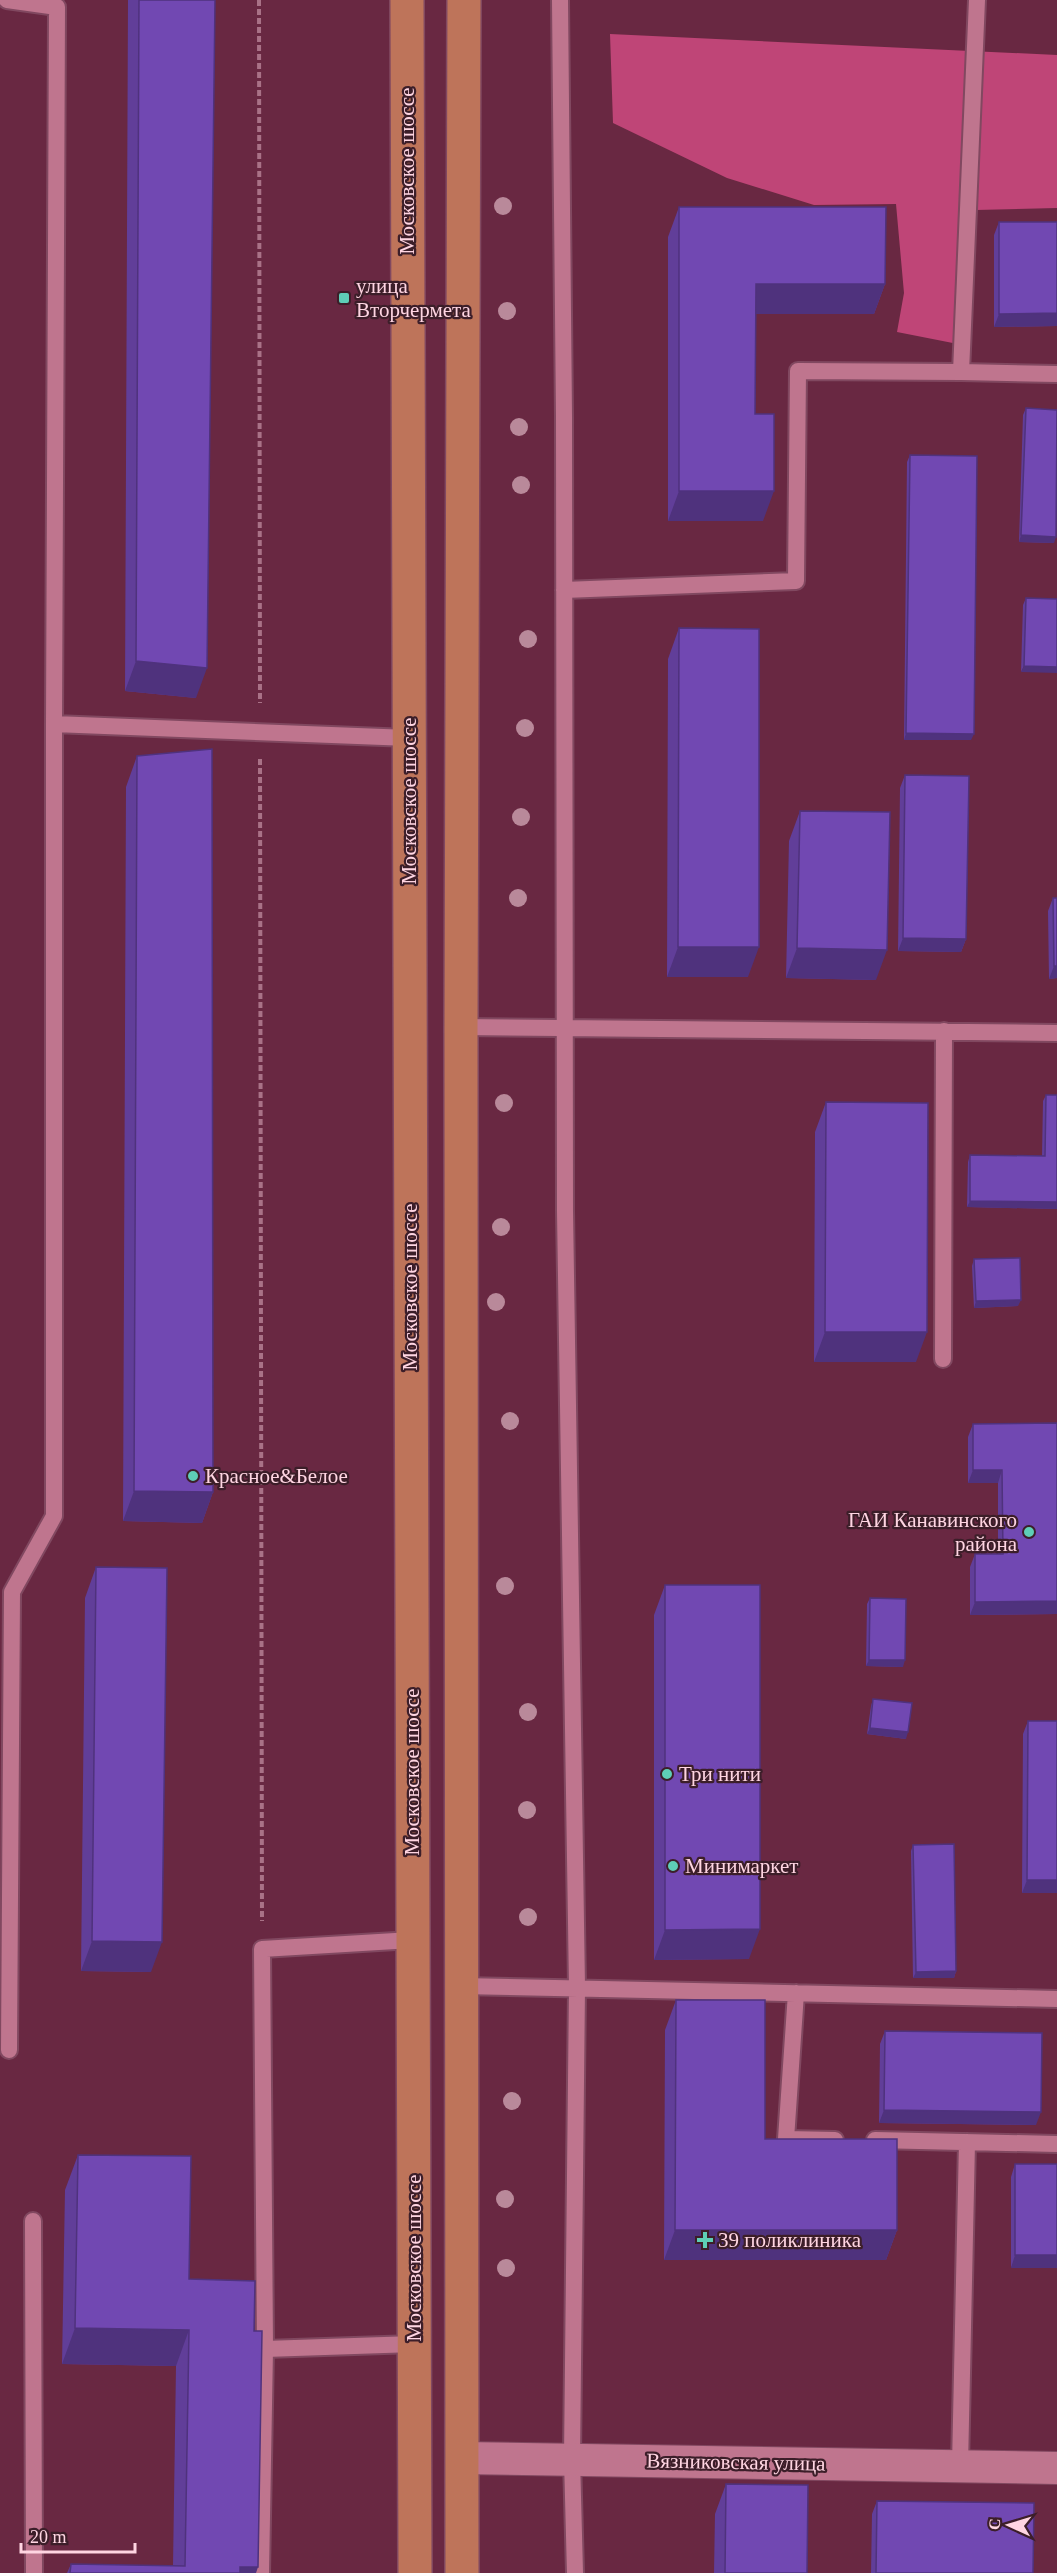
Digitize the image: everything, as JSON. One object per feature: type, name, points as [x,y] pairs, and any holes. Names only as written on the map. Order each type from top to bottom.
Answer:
[{"type":"main road","name":"Московское шоссе","points":[[407,0],[415,2573]]},
{"type":"main road","points":[[462,2573],[461,1027],[464,0]]},
{"type":"main road","name":"Вязниковская улица","points":[[414,2458],[462,2458]]},
{"type":"street","name":"Вязниковская улица","points":[[462,2458],[1057,2468]]},
{"type":"lane","points":[[7,0],[57,7],[54,1516],[12,1592],[9,2050]]},
{"type":"lane","points":[[560,0],[565,1235],[577,1988],[572,2459],[575,2573]]},
{"type":"lane","points":[[961,372],[978,0]]},
{"type":"lane","points":[[564,590],[796,581],[798,371],[1057,374]]},
{"type":"lane","points":[[54,724],[409,738]]},
{"type":"lane","points":[[461,1027],[1057,1033]]},
{"type":"lane","points":[[943,1359],[944,1031]]},
{"type":"lane","points":[[261,2573],[266,2349],[262,1949],[412,1940]]},
{"type":"lane","points":[[461,1986],[1057,1999]]},
{"type":"lane","points":[[796,1993],[786,2139],[1057,2144]]},
{"type":"lane","points":[[960,2466],[967,2142]]},
{"type":"lane","points":[[33,2222],[34,2573]]},
{"type":"lane","points":[[266,2349],[414,2344]]},
{"type":"path","points":[[259,0],[262,1949]]},
{"type":"shaded area","points":[[610,34],[1057,55],[1057,208],[976,210],[968,346],[897,332],[904,293],[896,204],[814,205],[727,178],[613,123]]},
{"type":"building","points":[[139,0],[215,0],[207,668],[136,661]]},
{"type":"building","points":[[679,207],[886,207],[885,284],[756,284],[755,414],[774,414],[774,491],[679,491]]},
{"type":"building","points":[[999,222],[1057,222],[1057,313],[999,314]]},
{"type":"building","points":[[1026,408],[1057,410],[1056,537],[1021,535]]},
{"type":"building","points":[[910,455],[977,456],[974,734],[906,733]]},
{"type":"building","points":[[1026,598],[1057,599],[1057,667],[1024,666]]},
{"type":"building","points":[[679,628],[759,629],[759,947],[678,947]]},
{"type":"building","points":[[212,749],[213,1492],[134,1491],[137,756]]},
{"type":"building","points":[[905,775],[969,776],[966,939],[903,938]]},
{"type":"building","points":[[800,811],[890,812],[887,950],[797,948]]},
{"type":"building","points":[[1053,898],[1057,898],[1057,966],[1054,966]]},
{"type":"building","points":[[1046,1095],[1057,1095],[1057,1202],[970,1201],[970,1155],[1045,1156]]},
{"type":"building","points":[[826,1102],[928,1103],[927,1332],[825,1332]]},
{"type":"building","points":[[1020,1258],[1021,1300],[976,1301],[974,1259]]},
{"type":"building","points":[[1057,1423],[1057,1601],[975,1602],[975,1554],[1003,1554],[1002,1470],[973,1470],[973,1424]]},
{"type":"building","points":[[96,1567],[167,1568],[162,1942],[92,1941]]},
{"type":"building","points":[[665,1585],[760,1585],[760,1929],[665,1930]]},
{"type":"building","points":[[870,1598],[906,1599],[905,1660],[869,1660]]},
{"type":"building","points":[[873,1699],[912,1703],[908,1732],[870,1728]]},
{"type":"building","points":[[1028,1721],[1057,1721],[1057,1880],[1027,1880]]},
{"type":"building","points":[[954,1844],[956,1971],[916,1972],[913,1845]]},
{"type":"building","points":[[676,2000],[765,2000],[765,2139],[897,2139],[897,2230],[675,2230]]},
{"type":"building","points":[[885,2031],[1042,2033],[1041,2112],[884,2110]]},
{"type":"building","points":[[78,2155],[191,2156],[189,2279],[255,2281],[254,2331],[262,2331],[258,2567],[240,2567],[240,2573],[70,2573],[71,2564],[185,2566],[189,2330],[75,2328]]},
{"type":"building","points":[[1015,2164],[1057,2164],[1057,2255],[1015,2255]]},
{"type":"building","points":[[726,2484],[808,2485],[807,2573],[725,2573]]},
{"type":"building","points":[[877,2501],[1034,2503],[1033,2573],[876,2573]]},
{"type":"place","name":"улица Вторчермета","points":[[344,298]]},
{"type":"place","name":"Красное&Белое","points":[[193,1476]]},
{"type":"place","name":"ГАИ Канавинского района","points":[[1029,1532]]},
{"type":"place","name":"Три нити","points":[[667,1774]]},
{"type":"place","name":"Минимаркет","points":[[673,1866]]},
{"type":"place","name":"39 поликлиника","points":[[705,2240]]}]
